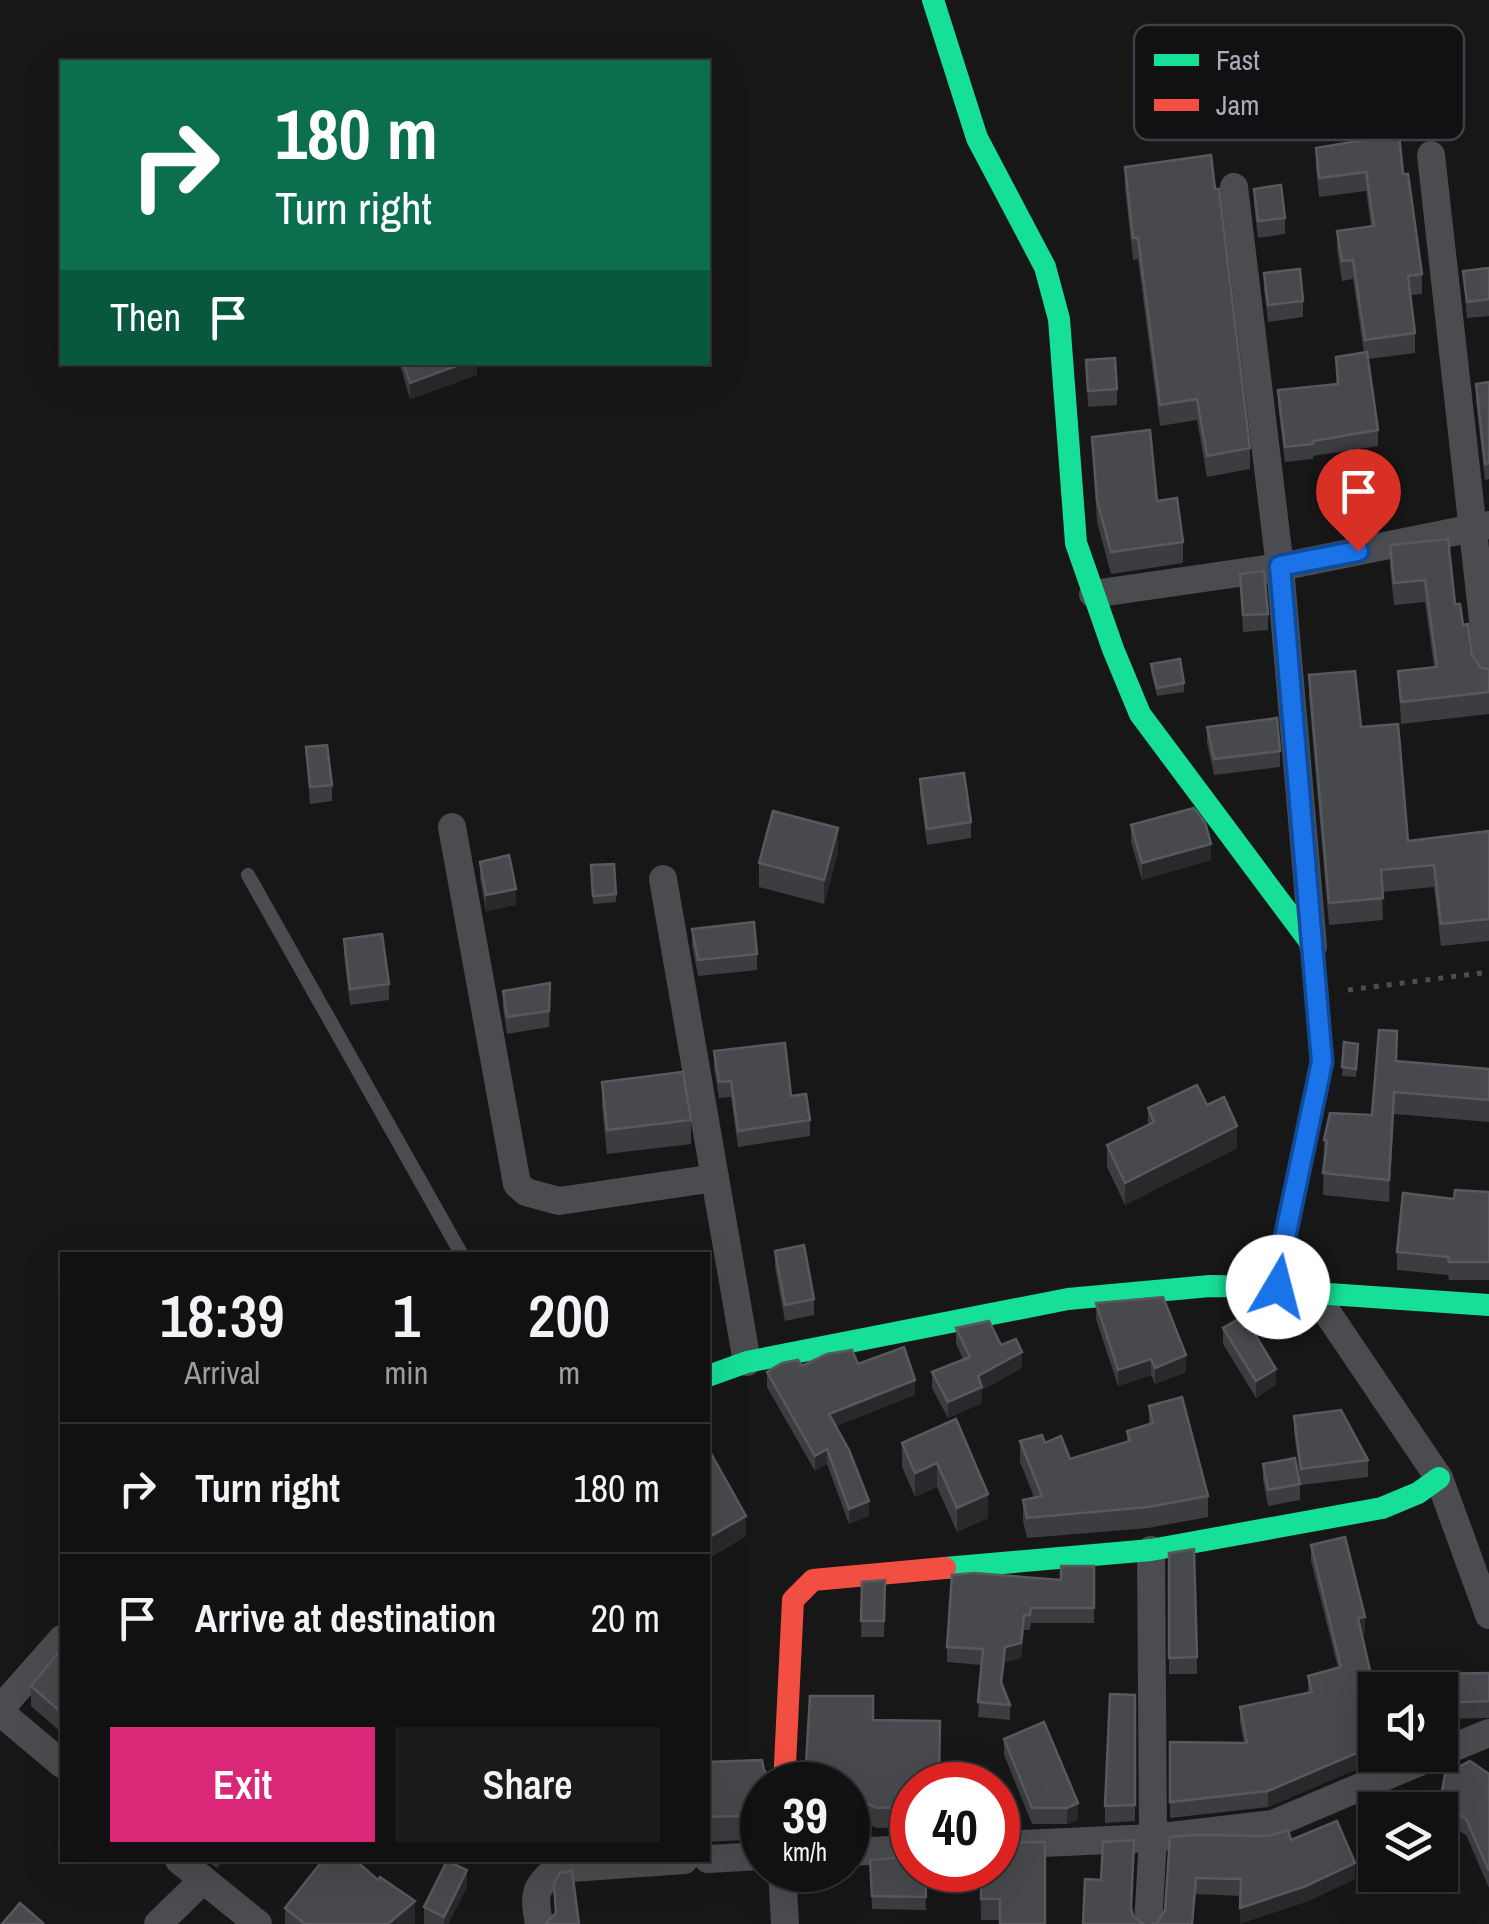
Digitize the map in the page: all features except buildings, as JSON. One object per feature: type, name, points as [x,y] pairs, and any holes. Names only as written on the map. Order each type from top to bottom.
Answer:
[{"type":"street","points":[[934,0],[977,138],[1044,266],[1059,318],[1076,543],[1140,714],[1313,946]]},
{"type":"street","points":[[1431,155],[1482,526],[1489,674]]},
{"type":"street","points":[[1234,188],[1280,566],[1322,1062],[1281,1256],[1278,1287]]},
{"type":"street","points":[[1093,594],[1280,566],[1482,526]]},
{"type":"street","points":[[452,827],[517,1184],[526,1192],[559,1201],[715,1178]]},
{"type":"street","points":[[664,879],[747,1362]]},
{"type":"street","points":[[710,1375],[747,1362],[1068,1298],[1210,1286],[1278,1287],[1489,1305]]},
{"type":"street","points":[[1314,1292],[1439,1478],[1489,1615]]},
{"type":"street","points":[[785,1762],[794,1600],[813,1580],[1151,1550],[1382,1508],[1418,1493],[1439,1478]]},
{"type":"street","points":[[1148,1924],[1153,1838],[1151,1550]]},
{"type":"street","points":[[60,1641],[0,1710],[60,1762]]},
{"type":"street","points":[[1458,1746],[1489,1733]]},
{"type":"street","points":[[1020,1844],[1153,1838],[1273,1824],[1396,1772]]},
{"type":"street","points":[[710,1859],[740,1857]]},
{"type":"street","points":[[181,1862],[258,1924]]},
{"type":"street","points":[[539,1924],[534,1898],[542,1880],[557,1869],[656,1862]]},
{"type":"street","points":[[158,1924],[203,1880]]},
{"type":"street","points":[[784,1892],[786,1924]]},
{"type":"lane","points":[[248,875],[460,1252]]},
{"type":"path","points":[[1317,994],[1489,972]]},
{"type":"traffic: fast","points":[[933,0],[977,138],[1045,267],[1059,319],[1076,543],[1113,649],[1140,714],[1313,946],[1322,1062],[1281,1256],[1278,1287]]},
{"type":"traffic: fast","points":[[710,1375],[747,1362],[1068,1299],[1210,1286],[1278,1287],[1489,1305]]},
{"type":"traffic: fast","points":[[945,1568],[1151,1550],[1382,1508],[1418,1493],[1439,1478]]},
{"type":"traffic: jam","points":[[785,1762],[793,1600],[813,1580],[945,1568]]},
{"type":"route","points":[[1278,1287],[1281,1256],[1322,1062],[1280,566],[1358,551]]}]
